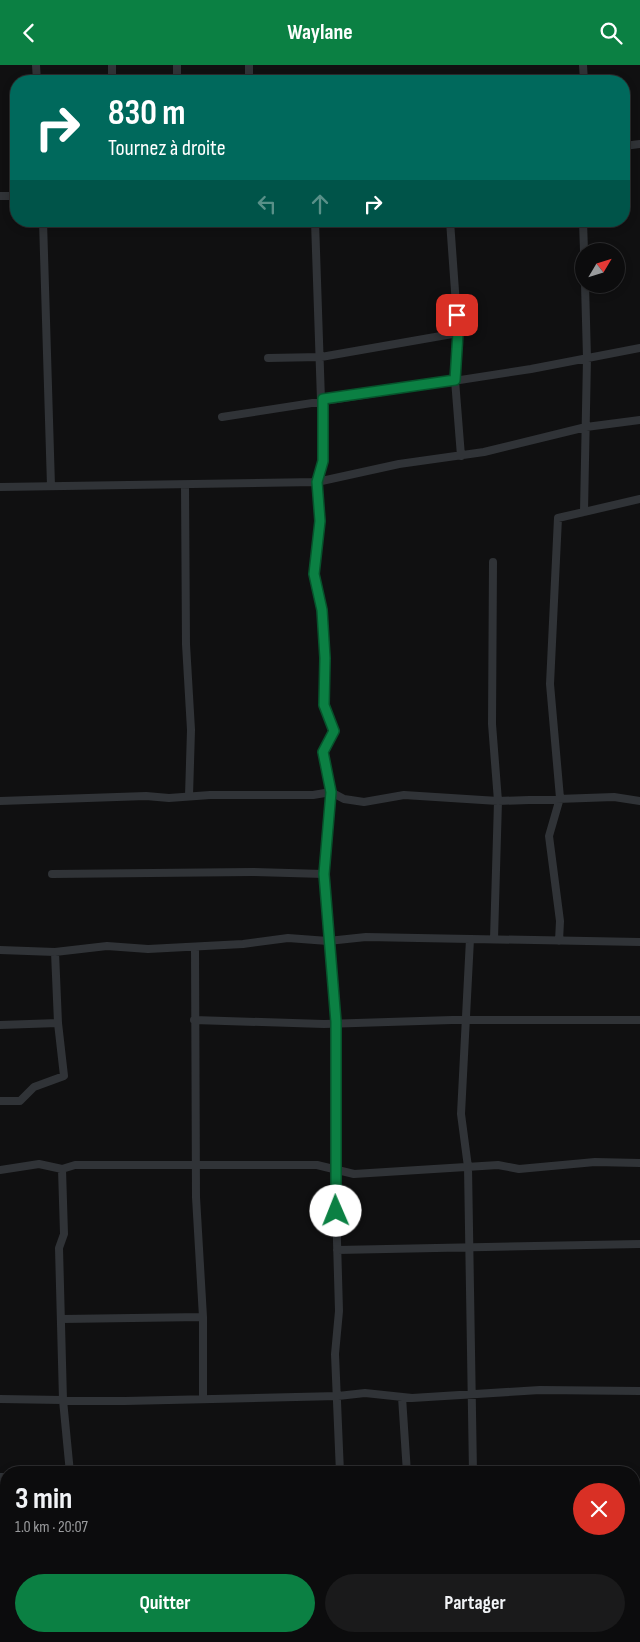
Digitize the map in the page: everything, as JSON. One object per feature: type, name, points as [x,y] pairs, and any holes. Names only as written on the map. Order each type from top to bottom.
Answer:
[{"type":"street","points":[[43,227],[51,486]]},
{"type":"street","points":[[315,227],[323,399],[323,461],[317,482],[320,521],[314,574],[322,610],[325,658],[324,705],[334,731],[323,752],[331,792],[324,874],[336,1022],[338,1079],[335,1171],[339,1311],[335,1354],[340,1466]]},
{"type":"street","points":[[450,227],[458,333],[455,380],[461,455]]},
{"type":"street","points":[[584,227],[584,243]]},
{"type":"street","points":[[584,512],[587,358],[585,293]]},
{"type":"street","points":[[268,358],[320,357],[458,333]]},
{"type":"street","points":[[222,417],[640,348]]},
{"type":"street","points":[[0,487],[317,482],[399,464],[484,452],[586,427],[640,420]]},
{"type":"street","points":[[185,485],[186,644],[191,730],[189,796]]},
{"type":"street","points":[[559,941],[560,921],[549,836],[560,798],[550,684],[558,518],[640,499]]},
{"type":"street","points":[[493,562],[492,724],[498,801],[494,939]]},
{"type":"street","points":[[0,801],[314,795],[331,792],[344,799],[364,802],[404,795],[498,801],[614,797],[640,801]]},
{"type":"street","points":[[52,874],[252,872],[324,874]]},
{"type":"street","points":[[0,950],[55,952],[107,946],[148,949],[242,945],[288,938],[328,941],[366,937],[640,942]]},
{"type":"street","points":[[470,939],[461,1114],[468,1167],[471,1248],[473,1466]]},
{"type":"street","points":[[195,947],[196,1197],[203,1317],[203,1399]]},
{"type":"street","points":[[0,1101],[20,1101],[34,1087],[64,1076],[58,1023],[55,952]]},
{"type":"street","points":[[194,1020],[324,1024],[336,1022],[466,1020],[640,1020]]},
{"type":"street","points":[[0,1025],[58,1023]]},
{"type":"street","points":[[0,1170],[39,1164],[62,1169],[75,1165],[317,1165],[335,1171],[354,1174],[498,1165],[519,1169],[595,1162],[640,1163]]},
{"type":"street","points":[[62,1169],[64,1233],[59,1248],[63,1400],[69,1466]]},
{"type":"street","points":[[337,1250],[640,1244]]},
{"type":"street","points":[[62,1319],[203,1317]]},
{"type":"street","points":[[0,1399],[203,1399],[338,1396],[365,1393],[402,1397],[473,1395],[540,1390],[640,1391]]},
{"type":"street","points":[[402,1397],[407,1466]]},
{"type":"route","points":[[336,1211],[335,1171],[338,1079],[336,1022],[324,874],[331,792],[323,752],[334,731],[324,705],[325,658],[322,610],[314,574],[320,521],[317,482],[323,461],[323,399],[455,380],[458,333],[457,315]]}]
